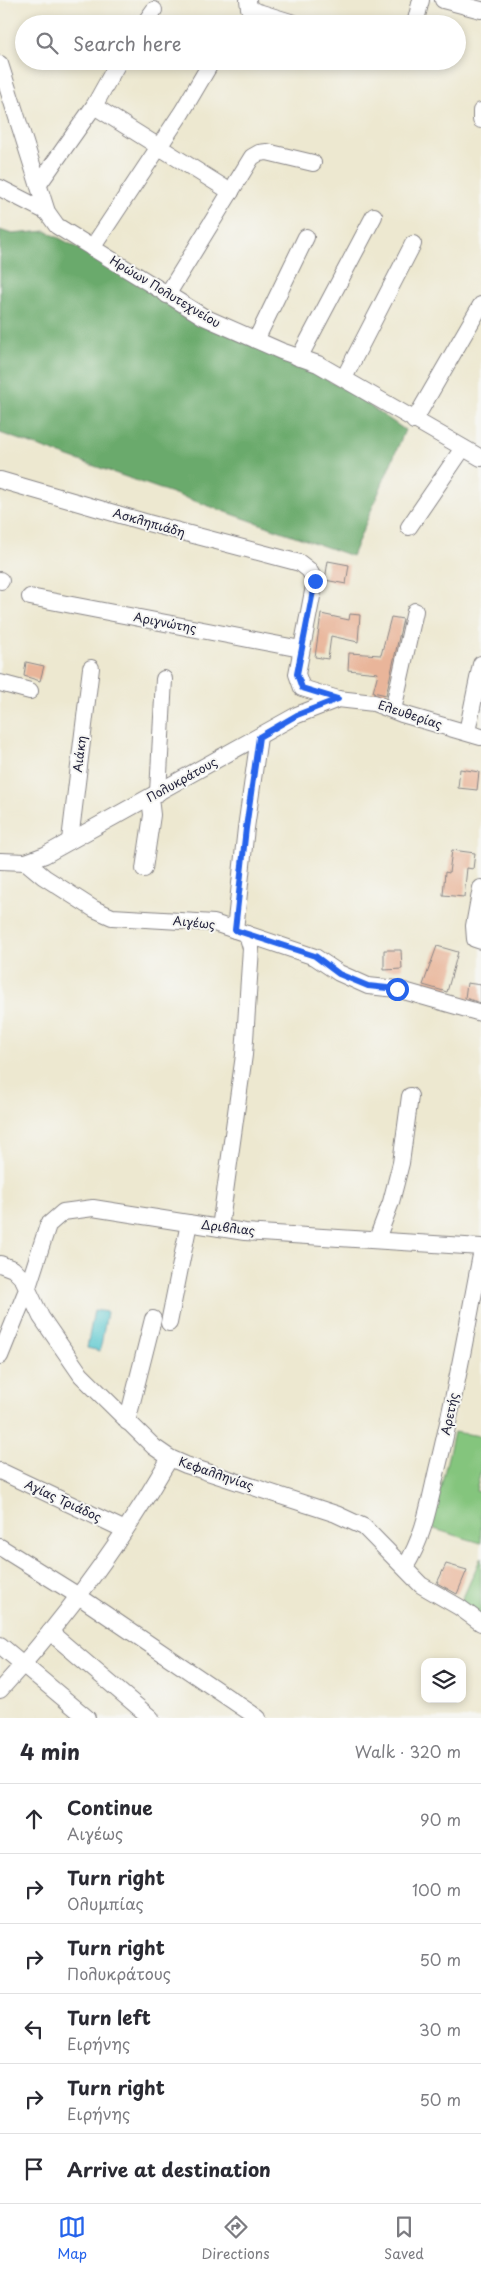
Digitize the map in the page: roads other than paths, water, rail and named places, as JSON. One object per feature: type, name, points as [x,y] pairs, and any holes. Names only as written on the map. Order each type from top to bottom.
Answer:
[{"type":"street","points":[[248,0],[249,8],[268,15]]},
{"type":"street","points":[[417,15],[421,0]]},
{"type":"street","points":[[443,0],[481,10]]},
{"type":"street","points":[[150,15],[154,10]]},
{"type":"street","name":"Ηρώων Πολυτεχνείου","points":[[0,64],[47,212],[57,226],[204,317],[344,378],[414,421],[481,458]]},
{"type":"street","points":[[39,184],[94,106],[114,70]]},
{"type":"street","points":[[92,248],[206,70]]},
{"type":"street","points":[[94,106],[231,192]]},
{"type":"street","points":[[481,111],[481,120]]},
{"type":"street","points":[[167,295],[252,157],[266,152],[313,162]]},
{"type":"street","points":[[0,188],[47,212]]},
{"type":"street","points":[[299,358],[374,216]]},
{"type":"street","points":[[256,340],[306,237]]},
{"type":"street","points":[[344,378],[413,244]]},
{"type":"street","points":[[414,421],[481,305]]},
{"type":"street","points":[[409,527],[463,448]]},
{"type":"street","name":"Ασκληπιάδη","points":[[0,480],[148,523],[300,563],[309,570],[315,581],[301,649]]},
{"type":"street","name":"Αριγνώτης","points":[[30,597],[301,649]]},
{"type":"street","points":[[393,710],[415,611]]},
{"type":"street","name":"Ελευθερίας","points":[[301,649],[297,674],[302,688],[338,699],[374,703],[474,735]]},
{"type":"street","points":[[474,735],[481,664]]},
{"type":"street","name":"Αιάκη","points":[[70,840],[90,668]]},
{"type":"street","points":[[144,868],[152,815],[164,679]]},
{"type":"street","points":[[0,682],[30,691]]},
{"type":"street","name":"Πολυκράτους","points":[[26,862],[45,855],[154,796],[297,715],[338,699]]},
{"type":"street","points":[[220,1228],[244,1055],[251,948],[241,932],[246,828],[259,737]]},
{"type":"street","points":[[0,861],[26,862]]},
{"type":"street","name":"Αιγέως","points":[[26,862],[61,888],[94,909],[112,917],[205,922],[315,956],[339,974],[368,986],[397,989],[481,1013]]},
{"type":"street","points":[[481,888],[474,926],[475,939],[481,941]]},
{"type":"street","points":[[377,1239],[391,1202],[401,1163],[410,1096]]},
{"type":"street","name":"Δριβλιας","points":[[0,1356],[28,1287],[48,1225],[62,1212],[93,1208],[245,1232],[481,1247]]},
{"type":"street","points":[[127,1422],[161,1321],[189,1223]]},
{"type":"street","name":"Αρετής","points":[[405,1567],[417,1548],[424,1527],[449,1422],[481,1256]]},
{"type":"street","name":"Κεφαλληνίας","points":[[0,1264],[18,1273],[28,1287],[41,1317],[81,1375],[154,1447],[170,1458],[353,1521],[376,1537],[421,1585],[459,1607],[481,1623]]},
{"type":"street","points":[[0,1690],[50,1632],[125,1530],[170,1458]]},
{"type":"street","name":"Αγίας Τριάδος","points":[[0,1472],[125,1530]]},
{"type":"street","points":[[0,1547],[77,1595],[258,1718]]},
{"type":"street","points":[[50,1632],[151,1718]]},
{"type":"street","points":[[0,1645],[24,1663],[87,1718]]},
{"type":"water","points":[[94,1310],[107,1312],[100,1351],[87,1348]]}]
